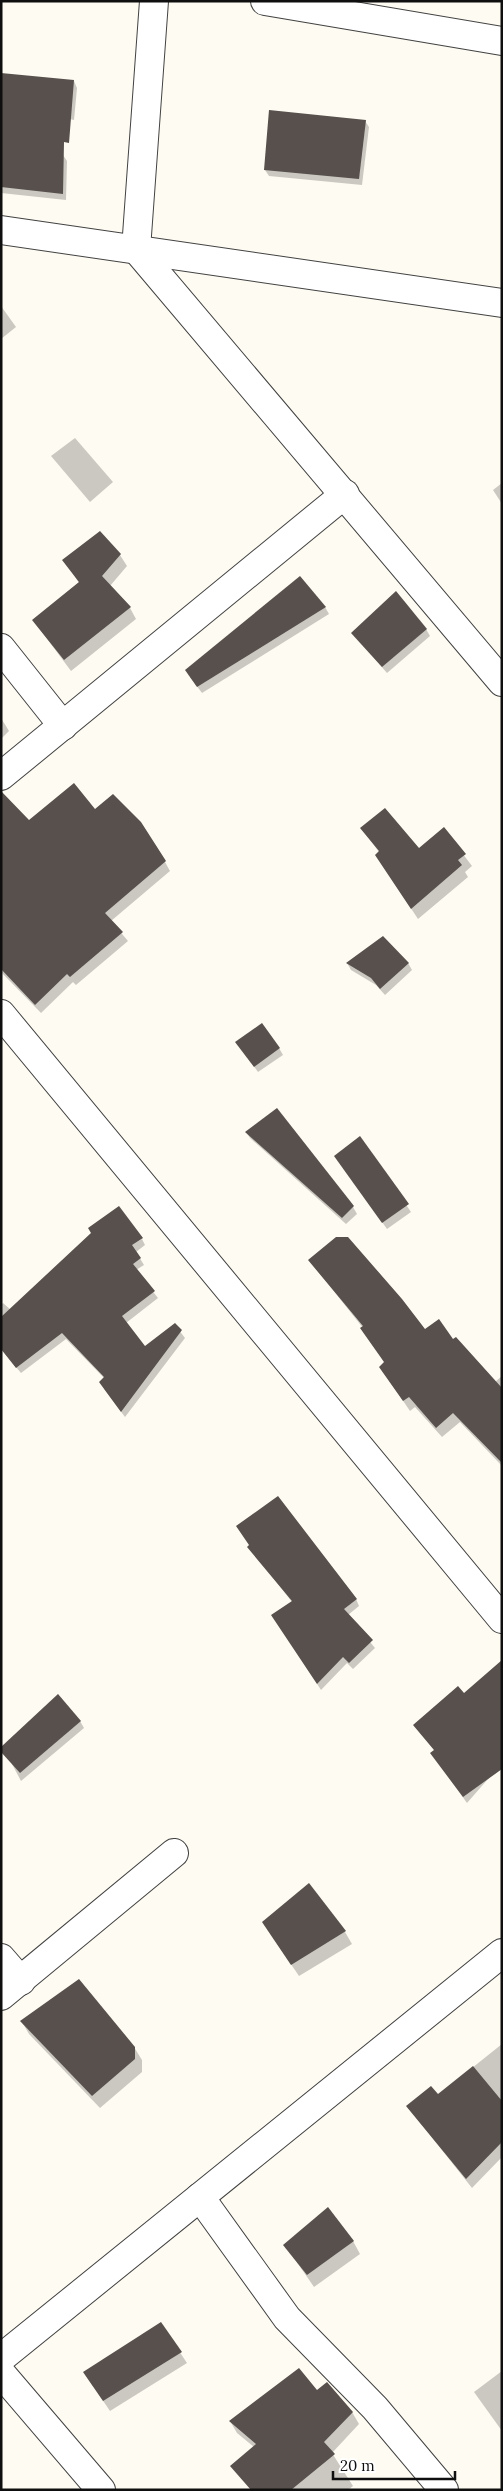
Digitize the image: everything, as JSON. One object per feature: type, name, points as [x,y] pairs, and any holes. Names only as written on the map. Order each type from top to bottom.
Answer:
[{"type":"street","points":[[154,1],[136,250],[345,494],[502,682]]},
{"type":"street","points":[[265,1],[502,40]]},
{"type":"street","points":[[1,230],[502,303]]},
{"type":"street","points":[[1,776],[345,494]]},
{"type":"street","points":[[1,648],[63,726]]},
{"type":"street","points":[[1,1014],[502,1619]]},
{"type":"street","points":[[1,1958],[11,1989],[174,1854]]},
{"type":"street","points":[[1,2358],[502,1953]]},
{"type":"street","points":[[200,2197],[287,2318],[374,2408],[444,2490]]},
{"type":"street","points":[[1,2373],[101,2490]]},
{"type":"building","points":[[1,73],[74,80],[69,143],[64,142],[63,194],[1,187]]},
{"type":"building","points":[[269,110],[366,120],[359,179],[264,170]]},
{"type":"building","points":[[100,531],[121,554],[102,576],[131,607],[64,660],[32,620],[79,582],[62,560]]},
{"type":"building","points":[[300,576],[326,607],[197,687],[185,670]]},
{"type":"building","points":[[396,591],[427,629],[382,667],[351,633]]},
{"type":"building","points":[[74,783],[95,809],[113,794],[141,822],[166,861],[105,913],[123,932],[70,977],[67,974],[35,1005],[1,969],[1,791],[29,820]]},
{"type":"building","points":[[385,808],[419,848],[444,827],[466,854],[458,860],[462,865],[411,909],[375,855],[379,851],[360,828]]},
{"type":"building","points":[[383,936],[409,963],[380,989],[371,978],[346,963]]},
{"type":"building","points":[[262,1023],[280,1048],[254,1067],[235,1042]]},
{"type":"building","points":[[277,1108],[354,1206],[342,1218],[245,1132]]},
{"type":"building","points":[[360,1136],[409,1204],[382,1223],[334,1156]]},
{"type":"building","points":[[119,1206],[143,1238],[132,1245],[141,1258],[133,1264],[155,1291],[122,1316],[145,1346],[175,1323],[182,1330],[121,1412],[99,1382],[104,1377],[62,1333],[16,1368],[1,1349],[1,1317],[91,1233],[88,1228]]},
{"type":"building","points":[[336,1237],[348,1237],[402,1299],[425,1329],[439,1319],[453,1339],[456,1337],[502,1388],[502,1463],[453,1413],[436,1428],[409,1397],[403,1401],[379,1367],[384,1362],[360,1328],[363,1326],[308,1260]]},
{"type":"building","points":[[278,1496],[357,1599],[344,1609],[373,1640],[349,1663],[343,1657],[317,1684],[271,1615],[292,1601],[247,1547],[249,1545],[236,1526]]},
{"type":"building","points":[[502,1660],[502,1769],[463,1797],[430,1753],[434,1750],[413,1725],[458,1686],[464,1693]]},
{"type":"building","points":[[58,1694],[81,1721],[20,1773],[1,1752],[1,1747]]},
{"type":"building","points":[[309,1883],[346,1931],[291,1965],[262,1922]]},
{"type":"building","points":[[79,1979],[135,2047],[135,2059],[92,2096],[20,2021]]},
{"type":"building","points":[[473,2066],[502,2101],[502,2142],[466,2179],[406,2106],[431,2086],[438,2094]]},
{"type":"building","points":[[328,2207],[354,2241],[307,2275],[283,2245]]},
{"type":"building","points":[[161,2322],[182,2352],[103,2401],[83,2372]]},
{"type":"building","points":[[299,2368],[317,2390],[327,2382],[353,2412],[324,2442],[335,2454],[291,2490],[251,2490],[230,2466],[256,2444],[229,2421]]}]
